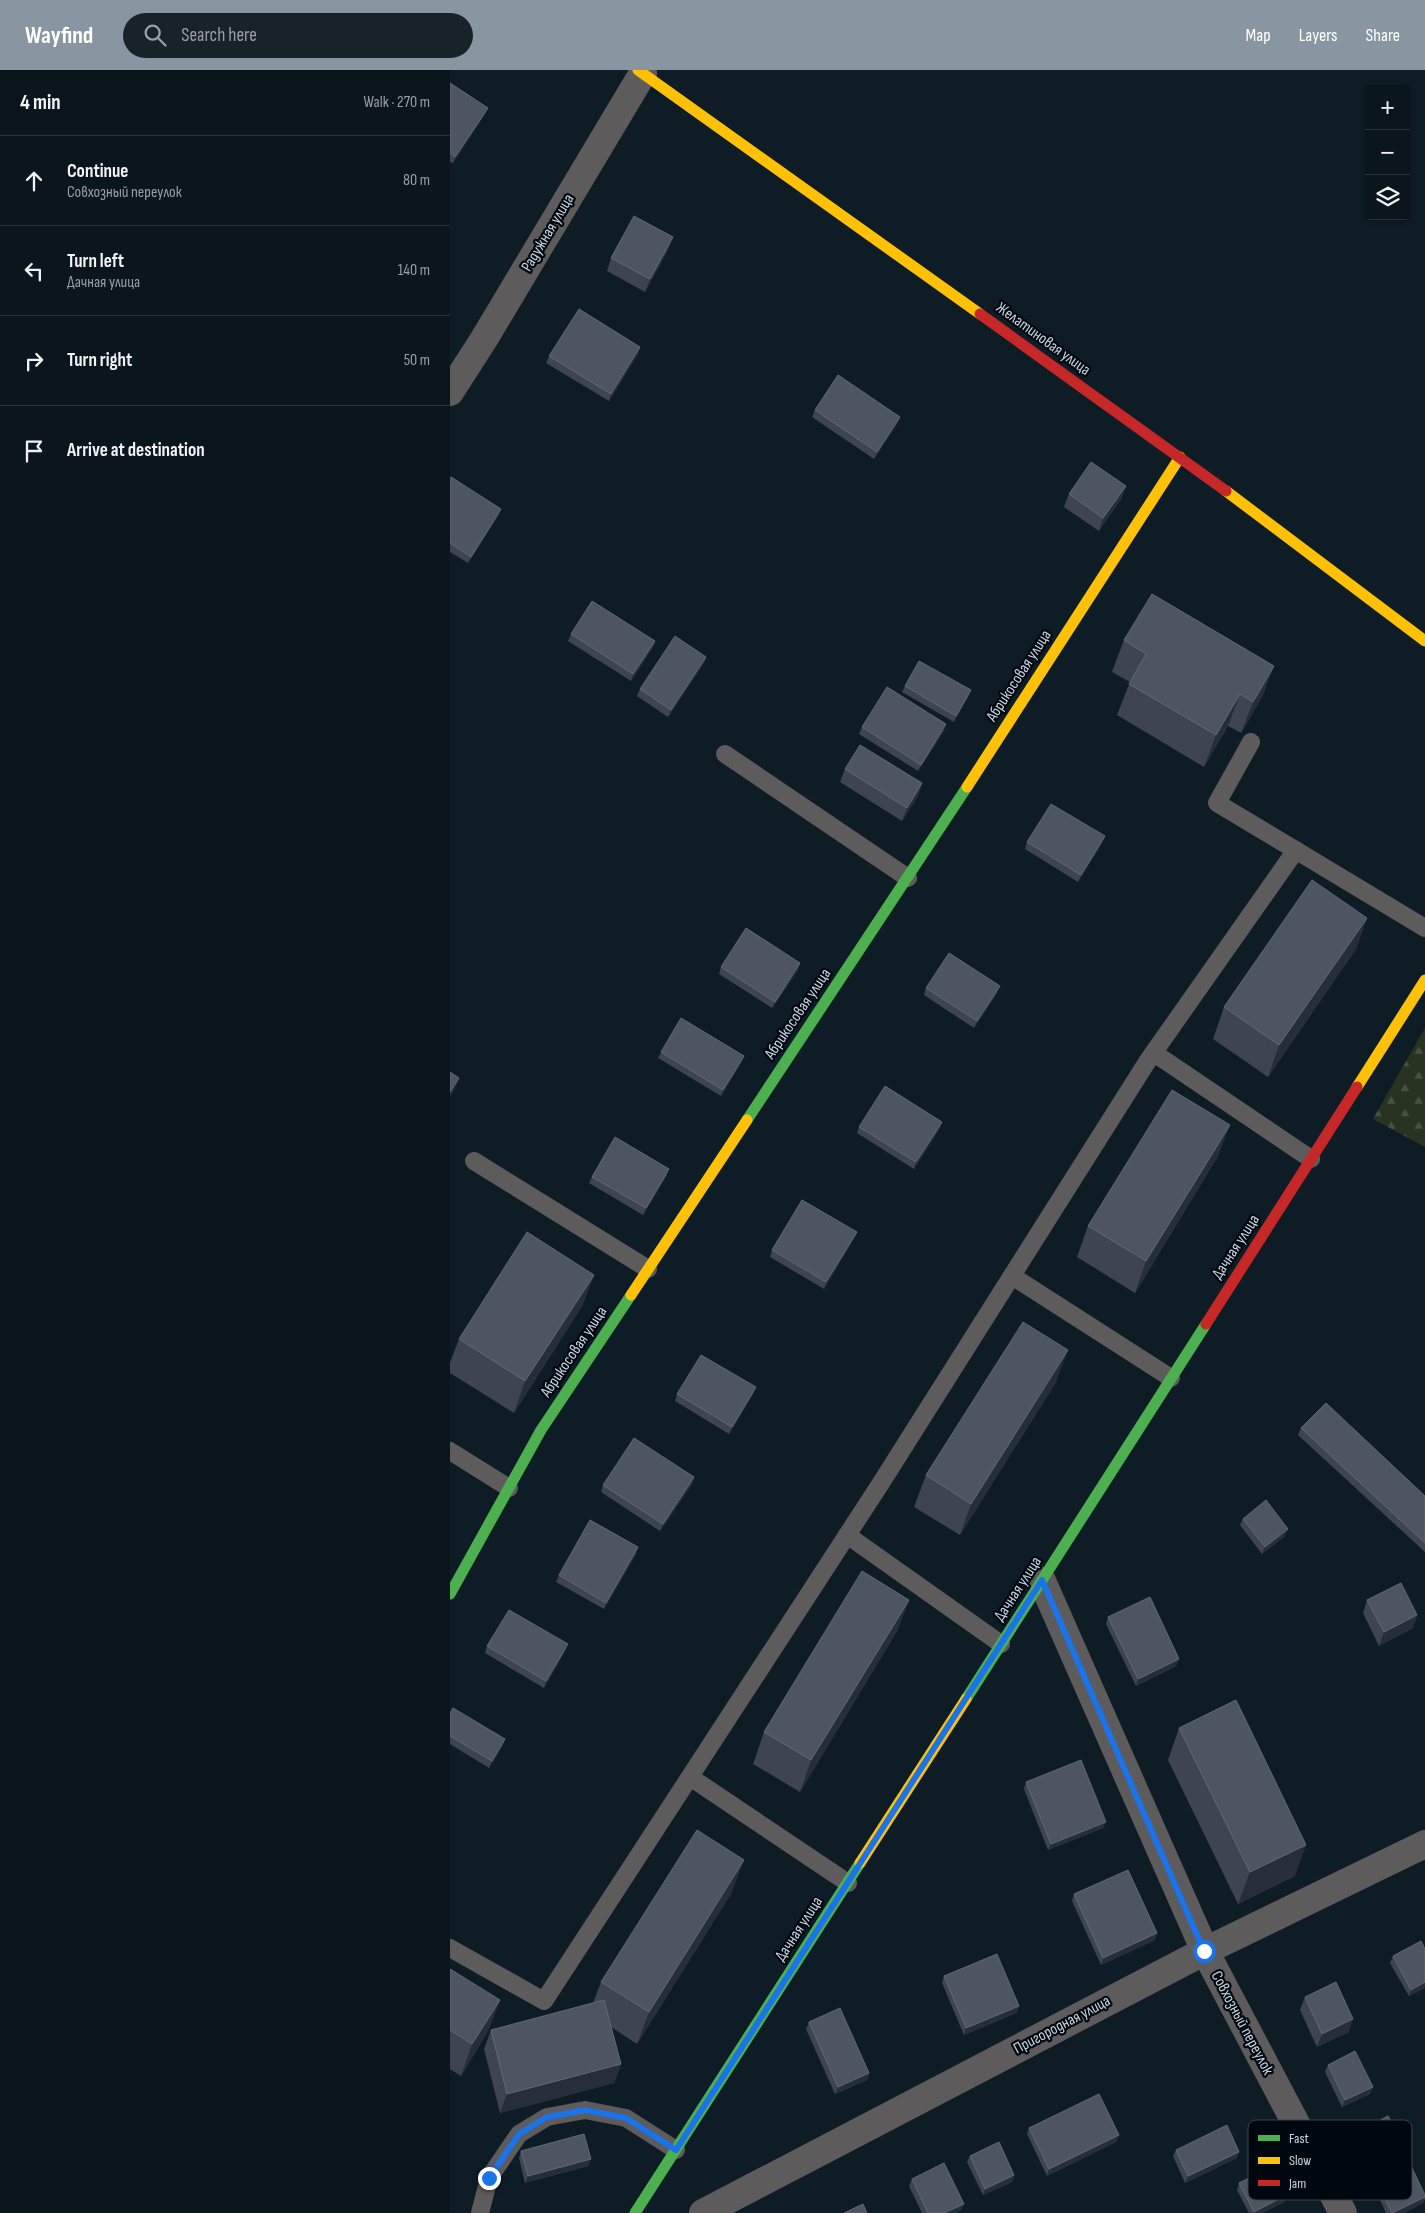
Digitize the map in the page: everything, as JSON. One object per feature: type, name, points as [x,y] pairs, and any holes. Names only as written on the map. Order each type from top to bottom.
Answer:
[{"type":"street","name":"Радужная улица","points":[[450,392],[484,339],[641,72]]},
{"type":"street","name":"Желатиновая улица","points":[[641,72],[1180,457],[1425,641]]},
{"type":"street","name":"Абрикосовая улица","points":[[450,1594],[542,1430],[908,878],[1180,457]]},
{"type":"street","name":"Дачная улица","points":[[636,2213],[1425,980]]},
{"type":"street","name":"Совхозный переулок","points":[[1042,1580],[1204,1951],[1294,2120]]},
{"type":"street","name":"Пригородная улица","points":[[702,2213],[1204,1951],[1425,1844]]},
{"type":"street","name":"Совхозный переулок","points":[[1336,2200],[1343,2213]]},
{"type":"lane","points":[[1251,742],[1217,803],[1425,928]]},
{"type":"lane","points":[[725,754],[908,878]]},
{"type":"lane","points":[[450,1948],[544,2001],[846,1535],[1154,1053],[1296,850]]},
{"type":"lane","points":[[1154,1053],[1311,1159]]},
{"type":"lane","points":[[474,1161],[648,1269]]},
{"type":"lane","points":[[1012,1276],[1171,1378]]},
{"type":"lane","points":[[450,1451],[509,1488]]},
{"type":"lane","points":[[846,1535],[1001,1644]]},
{"type":"lane","points":[[690,1777],[848,1883]]},
{"type":"lane","points":[[480,2213],[489,2178],[519,2134],[547,2117],[585,2110],[626,2118],[676,2150]]},
{"type":"green space","points":[[1425,1028],[1425,1147],[1373,1119]]},
{"type":"building","points":[[450,83],[488,108],[455,157],[450,153]]},
{"type":"building","points":[[634,216],[673,237],[650,279],[611,258]]},
{"type":"building","points":[[579,309],[640,347],[611,394],[549,356]]},
{"type":"building","points":[[838,375],[900,417],[877,452],[815,410]]},
{"type":"building","points":[[1091,462],[1126,486],[1103,518],[1069,494]]},
{"type":"building","points":[[451,477],[501,509],[471,557],[450,543]]},
{"type":"building","points":[[1152,594],[1274,666],[1253,702],[1240,694],[1216,735],[1129,684],[1146,654],[1124,640]]},
{"type":"building","points":[[592,601],[655,641],[633,674],[571,634]]},
{"type":"building","points":[[675,636],[706,657],[671,710],[640,689]]},
{"type":"building","points":[[919,661],[971,690],[956,716],[905,686]]},
{"type":"building","points":[[887,687],[946,724],[921,765],[862,727]]},
{"type":"building","points":[[860,745],[922,783],[907,808],[845,769]]},
{"type":"building","points":[[1051,804],[1105,836],[1081,875],[1027,842]]},
{"type":"building","points":[[1312,880],[1367,918],[1279,1045],[1224,1007]]},
{"type":"building","points":[[746,928],[800,963],[775,1002],[721,967]]},
{"type":"building","points":[[949,953],[1000,986],[977,1021],[926,988]]},
{"type":"building","points":[[681,1018],[744,1056],[723,1090],[661,1052]]},
{"type":"building","points":[[450,1072],[459,1078],[450,1092]]},
{"type":"building","points":[[885,1086],[942,1122],[916,1162],[859,1127]]},
{"type":"building","points":[[1172,1090],[1230,1125],[1146,1261],[1088,1226]]},
{"type":"building","points":[[615,1137],[669,1169],[646,1208],[592,1177]]},
{"type":"building","points":[[802,1200],[857,1232],[826,1282],[772,1250]]},
{"type":"building","points":[[527,1232],[594,1275],[525,1381],[459,1339]]},
{"type":"building","points":[[1023,1322],[1068,1350],[971,1504],[926,1475]]},
{"type":"building","points":[[701,1355],[756,1387],[732,1427],[677,1394]]},
{"type":"building","points":[[1326,1403],[1425,1496],[1425,1543],[1301,1428]]},
{"type":"building","points":[[634,1438],[694,1477],[663,1524],[603,1485]]},
{"type":"building","points":[[1266,1500],[1288,1529],[1265,1547],[1243,1519]]},
{"type":"building","points":[[590,1520],[638,1547],[606,1603],[559,1575]]},
{"type":"building","points":[[862,1571],[909,1600],[811,1760],[764,1732]]},
{"type":"building","points":[[1401,1583],[1417,1615],[1384,1632],[1367,1600]]},
{"type":"building","points":[[1150,1597],[1179,1659],[1138,1679],[1108,1617]]},
{"type":"building","points":[[509,1610],[568,1644],[546,1681],[487,1646]]},
{"type":"building","points":[[1236,1700],[1306,1845],[1250,1872],[1179,1728]]},
{"type":"building","points":[[453,1708],[505,1739],[492,1761],[450,1736],[450,1713]]},
{"type":"building","points":[[1081,1760],[1106,1822],[1051,1844],[1026,1782]]},
{"type":"building","points":[[697,1830],[744,1860],[649,2012],[601,1982]]},
{"type":"building","points":[[1128,1870],[1157,1933],[1103,1958],[1074,1894]]},
{"type":"building","points":[[1421,1941],[1425,1949],[1425,1982],[1411,1990],[1393,1956]]},
{"type":"building","points":[[997,1954],[1019,2006],[966,2028],[944,1976]]},
{"type":"building","points":[[450,1969],[500,2000],[472,2044],[450,2030]]},
{"type":"building","points":[[1336,1982],[1353,2019],[1322,2034],[1305,1997]]},
{"type":"building","points":[[604,2000],[621,2064],[507,2094],[491,2030]]},
{"type":"building","points":[[840,2008],[869,2073],[838,2087],[809,2022]]},
{"type":"building","points":[[1355,2051],[1373,2087],[1345,2100],[1328,2065]]},
{"type":"building","points":[[1099,2094],[1119,2135],[1049,2169],[1029,2128]]},
{"type":"building","points":[[1388,2116],[1390,2120],[1381,2120]]},
{"type":"building","points":[[1227,2125],[1239,2152],[1188,2176],[1176,2150]]},
{"type":"building","points":[[584,2134],[591,2159],[528,2176],[521,2151]]},
{"type":"building","points":[[999,2142],[1014,2175],[985,2189],[970,2156]]},
{"type":"building","points":[[944,2163],[964,2204],[944,2213],[928,2213],[912,2179]]},
{"type":"building","points":[[1412,2168],[1425,2197],[1392,2213],[1386,2200],[1412,2200]]},
{"type":"building","points":[[1248,2178],[1248,2200],[1277,2200],[1254,2212],[1239,2183]]},
{"type":"building","points":[[863,2204],[867,2213],[844,2213]]},
{"type":"traffic: fast","points":[[747,1120],[967,787]]},
{"type":"traffic: fast","points":[[450,1594],[541,1430],[631,1295]]},
{"type":"traffic: fast","points":[[966,1699],[1206,1324]]},
{"type":"traffic: fast","points":[[635,2213],[860,1863]]},
{"type":"traffic: slow","points":[[638,70],[980,314]]},
{"type":"traffic: slow","points":[[967,787],[1180,457]]},
{"type":"traffic: slow","points":[[1226,491],[1425,641]]},
{"type":"traffic: slow","points":[[1357,1087],[1425,980]]},
{"type":"traffic: slow","points":[[631,1295],[747,1120]]},
{"type":"traffic: slow","points":[[860,1863],[966,1699]]},
{"type":"traffic: jam","points":[[980,314],[1226,491]]},
{"type":"traffic: jam","points":[[1206,1324],[1357,1087]]},
{"type":"route","points":[[489,2178],[519,2134],[547,2117],[585,2110],[626,2118],[676,2150],[1042,1580],[1204,1951]]}]
